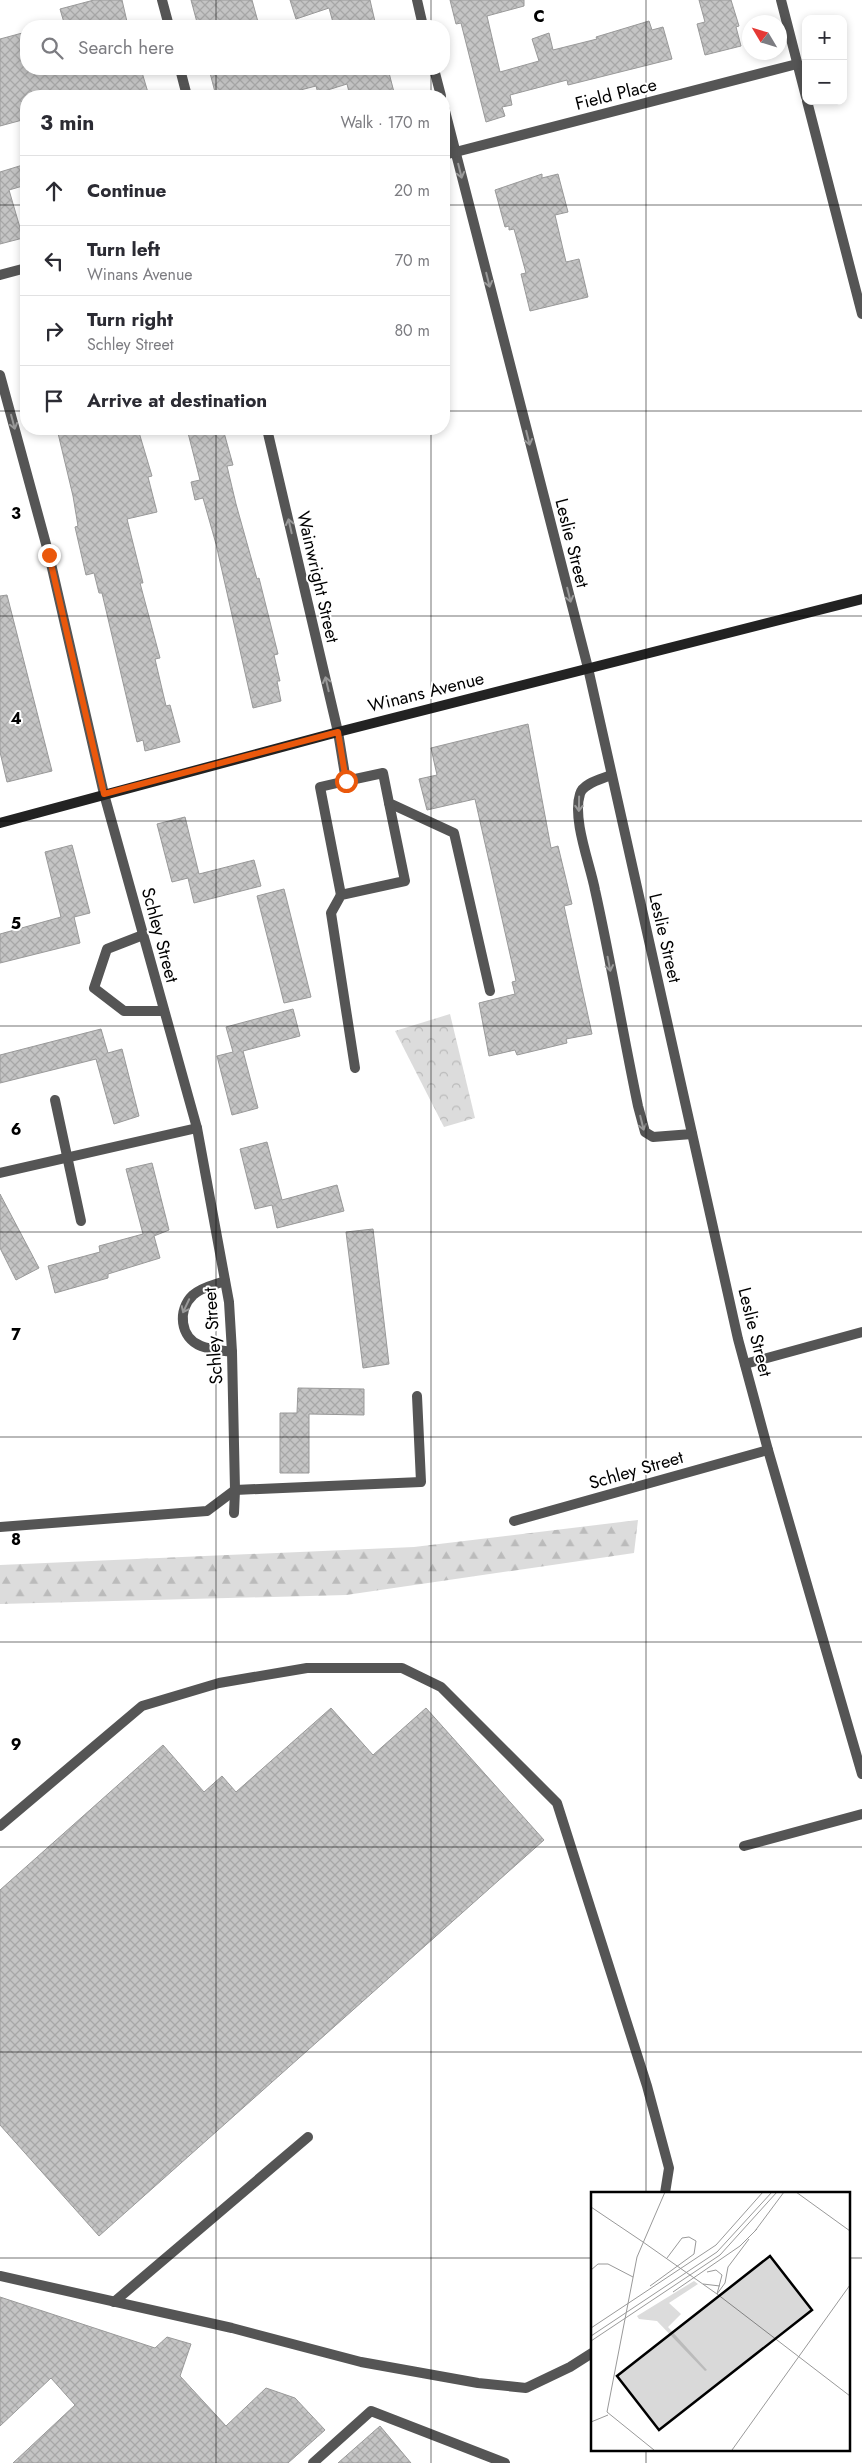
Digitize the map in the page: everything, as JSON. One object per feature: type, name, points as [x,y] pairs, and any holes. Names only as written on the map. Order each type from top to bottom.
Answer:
[{"type":"street","points":[[162,0],[167,20]]},
{"type":"street","points":[[417,0],[422,20]]},
{"type":"street","points":[[780,0],[802,82]]},
{"type":"street","name":"Field Place","points":[[450,153],[797,64]]},
{"type":"street","points":[[182,75],[185,90]]},
{"type":"street","points":[[436,75],[439,90]]},
{"type":"street","points":[[808,105],[862,314]]},
{"type":"street","name":"Leslie Street","points":[[450,132],[588,668],[692,1134],[746,1364],[768,1450],[862,1774]]},
{"type":"street","points":[[0,276],[20,270]]},
{"type":"street","name":"Schley Street","points":[[0,375],[49,555],[104,794],[197,1128],[226,1282],[232,1352],[236,1490],[234,1513]]},
{"type":"street","name":"Wainwright Street","points":[[268,435],[338,732],[346,781]]},
{"type":"street","name":"Winans Avenue","points":[[0,823],[338,732],[862,599]]},
{"type":"street","points":[[341,894],[405,881],[383,773],[320,787],[341,894],[331,913],[331,922],[355,1068]]},
{"type":"street","points":[[612,775],[590,784],[580,791],[578,804],[582,837],[595,890],[638,1106],[644,1132],[653,1137],[692,1134]]},
{"type":"street","points":[[389,803],[454,833],[490,991]]},
{"type":"street","points":[[143,934],[107,949],[94,988],[124,1011],[164,1011]]},
{"type":"street","points":[[55,1100],[81,1221]]},
{"type":"street","points":[[0,1173],[197,1128]]},
{"type":"street","points":[[226,1282],[201,1289],[193,1295],[184,1308],[183,1322],[185,1333],[192,1341],[201,1346],[232,1352]]},
{"type":"street","points":[[746,1364],[862,1332]]},
{"type":"street","points":[[0,1527],[207,1511],[236,1490],[421,1482],[418,1396]]},
{"type":"street","name":"Schley Street","points":[[514,1521],[768,1450]]},
{"type":"street","points":[[0,1826],[142,1706],[219,1682],[307,1668],[402,1668],[441,1687],[557,1804],[647,2086],[669,2168],[664,2192]]},
{"type":"street","points":[[744,1846],[862,1814]]},
{"type":"street","points":[[114,2302],[308,2137]]},
{"type":"street","points":[[0,2276],[232,2328],[361,2362],[478,2383],[526,2388],[570,2367],[591,2354]]},
{"type":"street","points":[[313,2463],[372,2411],[505,2463]]},
{"type":"green space","points":[[450,1014],[475,1118],[444,1127],[395,1031]]},
{"type":"green space","points":[[638,1520],[634,1553],[346,1595],[0,1604],[0,1565],[414,1547]]},
{"type":"building","points":[[94,0],[122,0],[127,20],[63,20],[60,9]]},
{"type":"building","points":[[191,0],[252,0],[257,20],[196,20]]},
{"type":"building","points":[[290,0],[370,0],[375,20],[332,20],[329,8],[296,19]]},
{"type":"building","points":[[450,0],[524,0],[524,6],[487,16],[500,72],[539,61],[532,39],[549,33],[553,50],[597,39],[596,37],[649,21],[652,30],[663,27],[672,59],[568,85],[567,80],[510,95],[512,105],[502,107],[505,116],[486,122],[461,23],[456,24]]},
{"type":"building","points":[[699,0],[731,0],[739,26],[736,27],[741,46],[705,55],[697,24],[705,22]]},
{"type":"building","points":[[20,34],[20,75],[143,75],[147,90],[20,90],[20,121],[0,126],[0,39]]},
{"type":"building","points":[[211,75],[390,75],[393,90],[348,90],[347,84],[328,90],[317,90],[316,86],[300,90],[214,90]]},
{"type":"building","points":[[20,166],[20,187],[9,190],[20,228],[20,239],[0,244],[0,172]]},
{"type":"building","points":[[542,174],[542,178],[558,174],[568,212],[555,215],[566,262],[579,259],[588,297],[530,311],[521,274],[526,273],[514,229],[509,230],[509,226],[505,227],[495,190]]},
{"type":"building","points":[[58,435],[140,435],[152,476],[148,477],[157,512],[127,519],[143,583],[140,583],[160,658],[155,659],[166,706],[170,705],[180,742],[145,751],[143,740],[137,742],[102,593],[99,593],[94,573],[86,575],[75,527],[78,526]]},
{"type":"building","points":[[189,435],[225,435],[233,465],[227,466],[236,504],[257,579],[259,578],[278,654],[274,655],[280,681],[277,681],[281,701],[253,708],[216,544],[203,498],[195,500],[191,482],[200,480]]},
{"type":"building","points":[[7,595],[52,771],[7,782],[0,752],[0,596]]},
{"type":"building","points":[[528,724],[551,848],[558,846],[572,904],[564,906],[592,1034],[566,1039],[567,1043],[517,1055],[515,1050],[489,1056],[479,1003],[515,994],[512,982],[516,981],[475,799],[427,810],[419,779],[437,775],[431,748]]},
{"type":"building","points":[[185,817],[199,874],[254,860],[261,886],[194,903],[188,878],[172,882],[157,824]]},
{"type":"building","points":[[72,845],[90,913],[74,917],[80,943],[0,963],[0,934],[61,917],[45,852]]},
{"type":"building","points":[[284,889],[311,997],[284,1003],[257,896]]},
{"type":"building","points":[[293,1009],[300,1036],[243,1051],[258,1108],[232,1115],[217,1056],[233,1052],[226,1027]]},
{"type":"building","points":[[101,1029],[108,1053],[122,1049],[139,1116],[114,1124],[96,1059],[0,1083],[0,1055]]},
{"type":"building","points":[[267,1142],[282,1200],[337,1185],[344,1211],[277,1228],[272,1205],[255,1209],[240,1149]]},
{"type":"building","points":[[152,1163],[169,1230],[154,1236],[160,1258],[108,1274],[108,1278],[55,1293],[48,1266],[100,1252],[99,1246],[143,1234],[126,1169]]},
{"type":"building","points":[[0,1194],[39,1268],[16,1280],[0,1248]]},
{"type":"building","points":[[373,1229],[389,1364],[363,1368],[346,1232]]},
{"type":"building","points":[[298,1388],[364,1389],[364,1415],[309,1414],[309,1473],[280,1473],[280,1413],[297,1413]]},
{"type":"building","points":[[331,1708],[373,1755],[426,1708],[544,1840],[99,2236],[0,2125],[0,1890],[163,1745],[204,1792],[222,1776],[236,1792]]},
{"type":"building","points":[[0,2297],[155,2348],[167,2337],[191,2344],[180,2376],[226,2426],[266,2388],[295,2398],[325,2430],[288,2463],[13,2463],[75,2405],[51,2378],[0,2426]]},
{"type":"building","points":[[380,2426],[411,2463],[338,2463]]},
{"type":"route","points":[[49,555],[104,794],[338,732],[346,781]]}]
